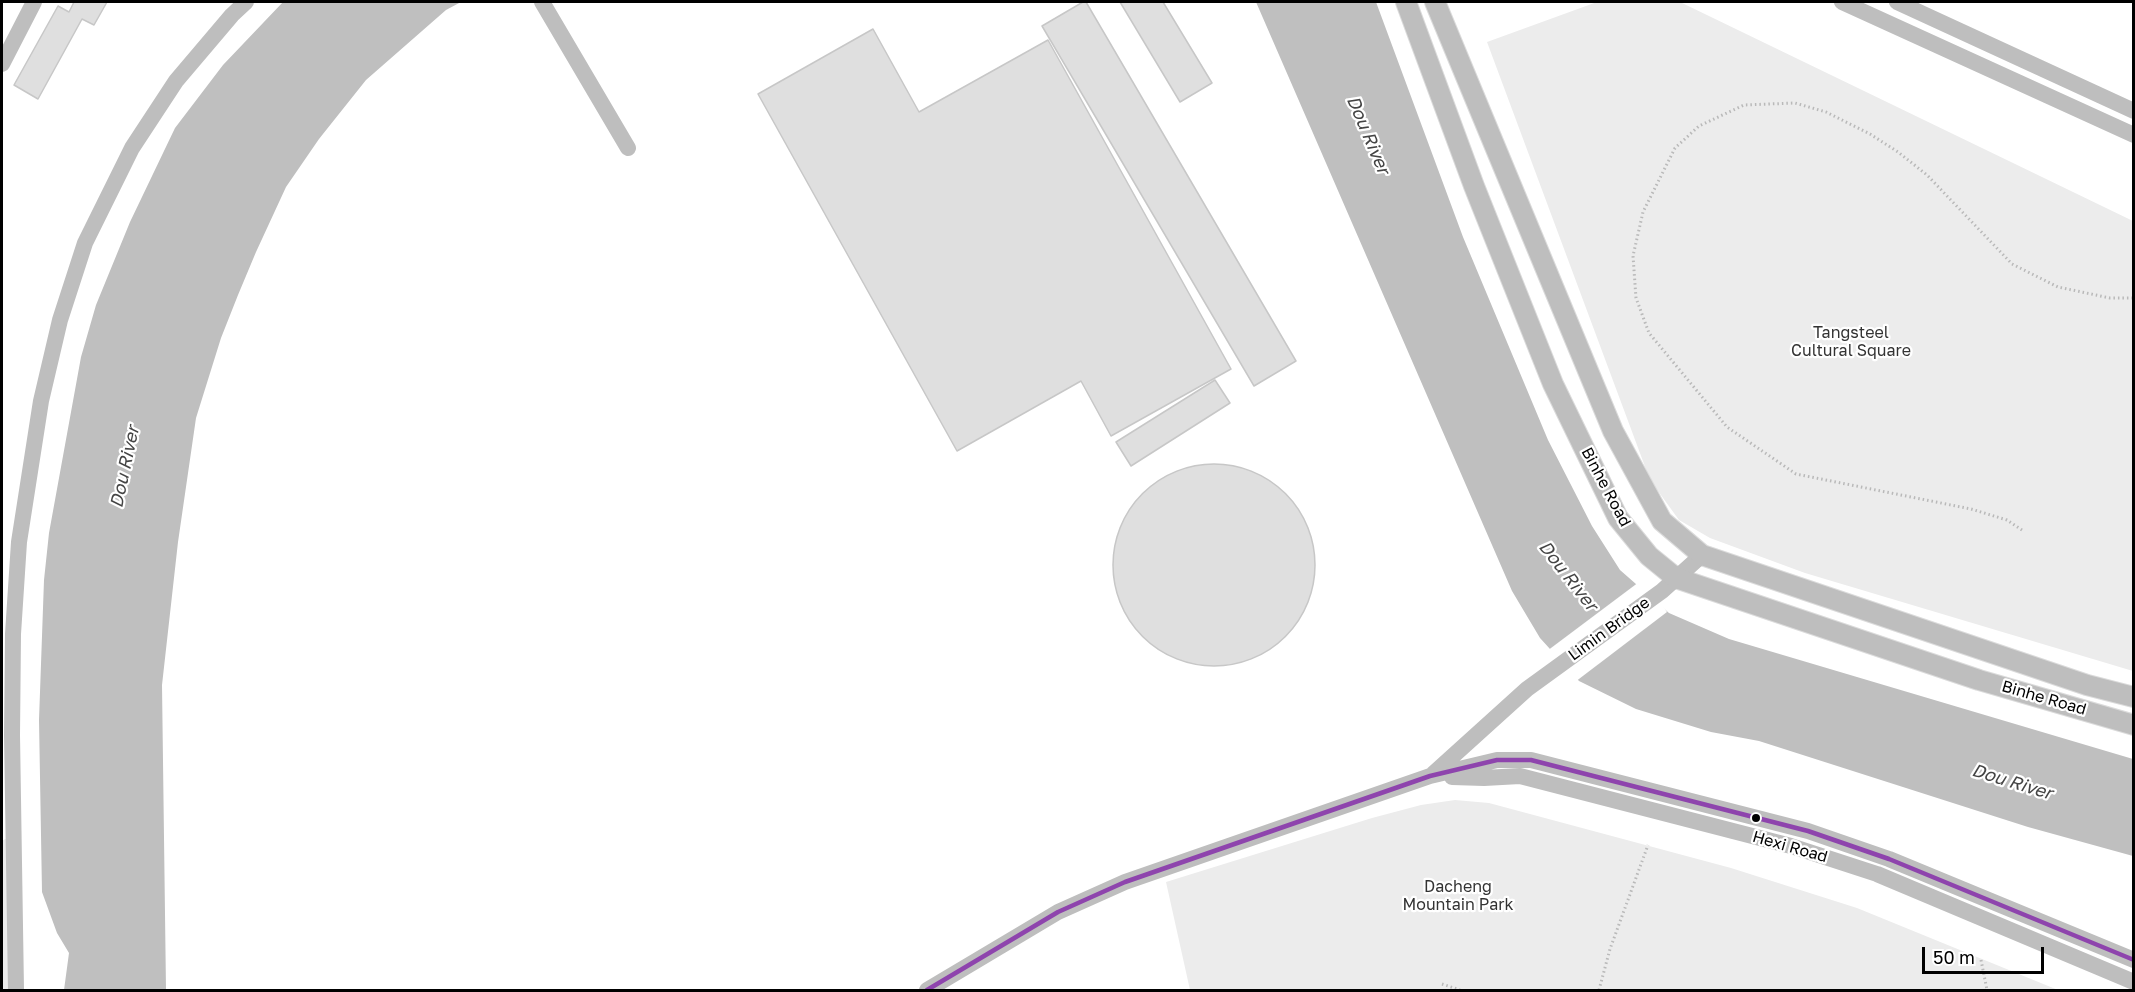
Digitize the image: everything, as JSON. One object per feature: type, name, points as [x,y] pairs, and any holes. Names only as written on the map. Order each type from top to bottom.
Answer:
[{"type":"main road","name":"Binhe Road","points":[[1406,2],[1474,186],[1553,384],[1618,518],[1669,584],[2133,725]]},
{"type":"main road","name":"Binhe Road","points":[[1435,2],[1613,431],[1662,521],[1702,555],[2076,681],[2133,697]]},
{"type":"street","points":[[2,64],[34,2]]},
{"type":"street","points":[[16,990],[7,737],[19,543],[41,401],[60,320],[85,243],[132,148],[176,81],[232,15],[246,2]]},
{"type":"street","points":[[542,2],[628,148]]},
{"type":"street","points":[[1842,2],[2133,135]]},
{"type":"street","points":[[1898,2],[2133,111]]},
{"type":"street","name":"Limin Bridge","points":[[1430,776],[1527,689],[1669,584],[1702,555]]},
{"type":"street","name":"Hexi Road","points":[[927,990],[1058,912],[1125,882],[1430,776],[1497,760],[1531,760],[1808,831],[1889,859],[2133,960]]},
{"type":"street","name":"Hexi Road","points":[[1430,776],[1484,778],[1520,776],[1791,846],[1877,874],[2133,982]]},
{"type":"path","points":[[2022,530],[2007,520],[1971,508],[1796,474],[1727,427],[1649,333],[1636,298],[1633,256],[1643,212],[1675,148],[1699,126],[1744,105],[1795,103],[1826,112],[1870,134],[1898,153],[1927,175],[2012,264],[2058,287],[2109,298],[2133,298]]},
{"type":"path","points":[[1599,990],[1610,949],[1648,845]]},
{"type":"path","points":[[1981,960],[1987,990]]},
{"type":"path","points":[[1442,984],[1460,990]]},
{"type":"green space","name":"Tangsteel Cultural Square","points":[[1597,2],[1680,2],[2133,221],[2133,671],[1805,573],[1710,538],[1679,520],[1650,480],[1487,42]]},
{"type":"green space","name":"Dacheng Mountain Park","points":[[1455,800],[1489,803],[1731,868],[1857,908],[2058,990],[1190,990],[1166,882],[1372,818],[1421,805]]},
{"type":"green space","points":[[7,838],[9,990],[2,990],[2,841]]},
{"type":"water","name":"Dou River","points":[[283,2],[461,2],[446,10],[366,80],[319,139],[286,187],[238,295],[221,338],[196,418],[178,542],[162,685],[166,990],[64,990],[69,953],[57,933],[42,892],[39,720],[44,580],[49,533],[81,357],[96,305],[130,222],[175,128],[223,65]]},
{"type":"water","name":"Dou River","points":[[1256,2],[1376,2],[1463,237],[1548,440],[1592,526],[1620,570],[1669,613],[1729,639],[2133,759],[2133,856],[2028,827],[1759,741],[1711,732],[1636,709],[1579,681],[1540,638],[1512,591]]},
{"type":"pier","points":[[1639,582],[1658,599],[1667,612],[1575,682],[1547,651]]},
{"type":"building","points":[[74,2],[107,2],[94,25],[82,19],[38,99],[14,85],[58,6],[69,12]]},
{"type":"building","points":[[1086,2],[1296,361],[1254,386],[1042,26]]},
{"type":"building","points":[[1120,2],[1163,2],[1212,83],[1180,102]]},
{"type":"building","points":[[873,29],[919,112],[1048,40],[1231,369],[1111,436],[1081,381],[957,451],[758,94]]},
{"type":"building","points":[[1215,380],[1230,403],[1131,466],[1116,442]]},
{"type":"building","points":[[1224,464],[1234,465],[1262,475],[1286,493],[1308,526],[1314,545],[1314,585],[1308,604],[1286,637],[1253,659],[1234,665],[1204,666],[1194,665],[1166,655],[1142,637],[1120,604],[1114,585],[1113,555],[1114,545],[1124,517],[1142,493],[1175,471],[1194,465]]},
{"type":"transit line","points":[[927,990],[1058,912],[1125,882],[1430,776],[1497,760],[1531,760],[1808,831],[1889,859],[2134,960]]}]
